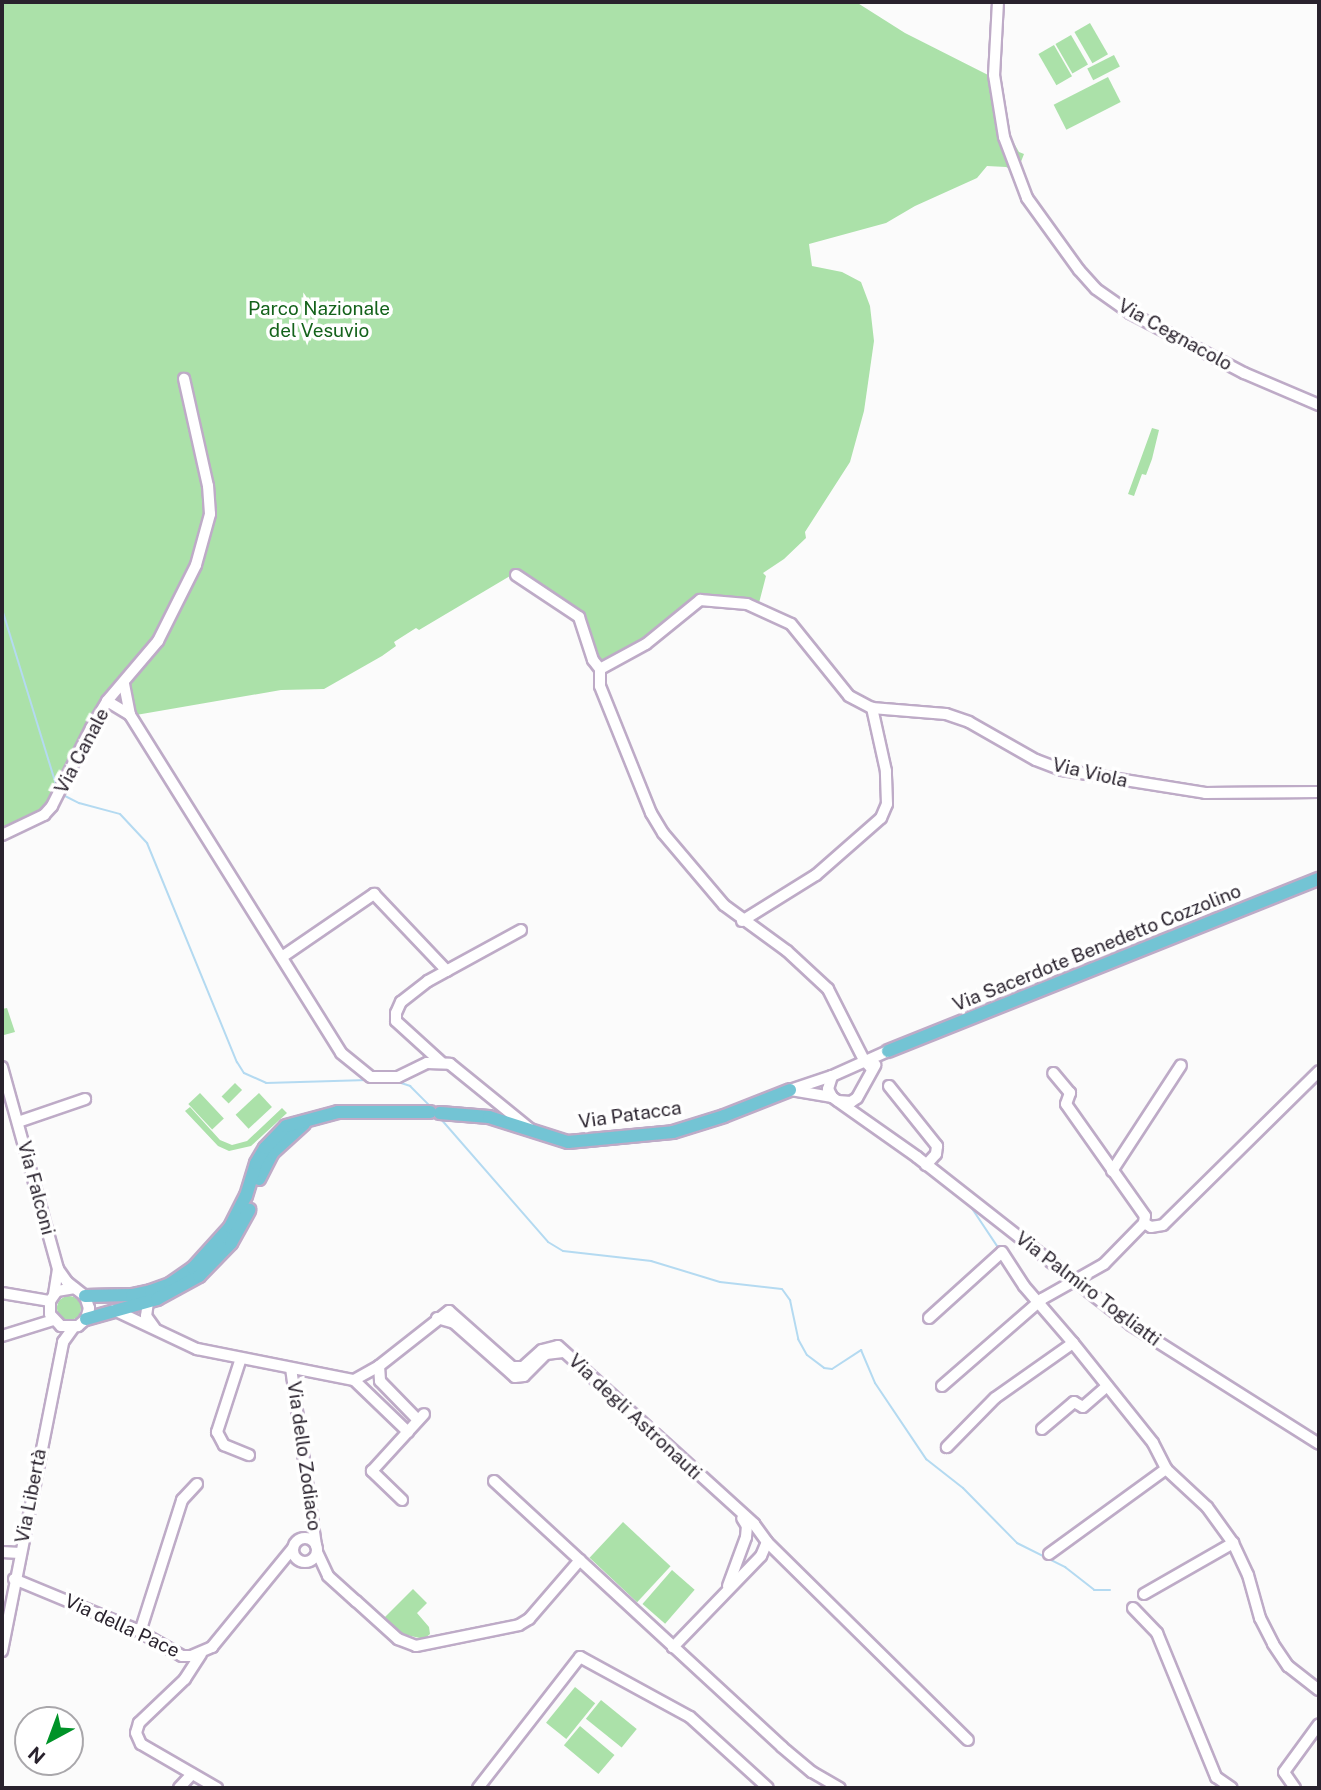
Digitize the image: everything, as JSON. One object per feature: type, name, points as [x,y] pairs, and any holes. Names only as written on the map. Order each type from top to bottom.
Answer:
[{"type":"main road","name":"Via Sacerdote Benedetto Cozzolino","points":[[888,1051],[1319,879]]},
{"type":"main road","name":"Via Patacca","points":[[321,1115],[338,1112],[435,1112],[489,1117],[538,1135],[568,1142],[673,1132],[724,1116],[790,1090]]},
{"type":"main road","points":[[80,1292],[132,1296],[170,1284],[193,1268],[209,1254],[236,1218],[256,1163],[270,1141],[286,1126],[321,1115]]},
{"type":"main road","points":[[86,1319],[148,1302],[184,1286],[217,1261],[241,1227],[263,1168],[272,1153],[295,1130],[321,1115]]},
{"type":"street","name":"Via Cegnacolo","points":[[998,2],[994,75],[996,103],[1004,137],[1027,198],[1037,215],[1096,289],[1130,313],[1244,373],[1319,405]]},
{"type":"street","name":"Via Canale","points":[[2,835],[44,815],[107,701],[124,684],[165,629],[196,565],[210,514],[208,486],[184,379]]},
{"type":"street","points":[[516,575],[579,617],[593,660],[600,668],[600,686],[652,813],[706,886],[742,921],[788,951],[828,989],[864,1060],[872,1069]]},
{"type":"street","name":"Via Viola","points":[[600,668],[646,643],[700,600],[747,604],[791,624],[849,696],[872,708],[946,714],[982,728],[1036,760],[1095,778],[1205,793],[1319,792]]},
{"type":"street","points":[[124,684],[130,715],[341,1053],[371,1077],[398,1077],[428,1063],[450,1064],[538,1135]]},
{"type":"street","points":[[107,701],[130,715]]},
{"type":"street","points":[[742,921],[816,875],[881,818],[887,804],[886,771],[872,708]]},
{"type":"street","points":[[282,957],[374,894],[446,971]]},
{"type":"street","points":[[441,1062],[396,1021],[401,1002],[446,971],[522,930]]},
{"type":"street","name":"Via Sacerdote Benedetto Cozzolino","points":[[848,1068],[888,1051]]},
{"type":"street","name":"Via Sacerdote Benedetto Cozzolino","points":[[862,1088],[872,1069],[888,1051]]},
{"type":"street","points":[[1112,1171],[1181,1065]]},
{"type":"street","name":"Via Falconi","points":[[2,1067],[58,1269],[52,1298]]},
{"type":"street","points":[[835,1099],[828,1089],[832,1076],[848,1068],[859,1073],[862,1088],[861,1107],[867,1120]]},
{"type":"street","points":[[1144,1223],[1151,1227],[1163,1225],[1319,1071]]},
{"type":"street","points":[[942,1386],[1038,1302],[1104,1264],[1144,1223],[1145,1216],[1066,1104],[1070,1093],[1053,1073]]},
{"type":"street","name":"Via Patacca","points":[[790,1090],[832,1076]]},
{"type":"street","points":[[888,1086],[937,1146],[936,1154],[926,1165]]},
{"type":"street","points":[[790,1090],[851,1102],[862,1088]]},
{"type":"street","points":[[18,1122],[85,1099]]},
{"type":"street","name":"Via Palmiro Togliatti","points":[[835,1099],[926,1165],[1131,1325],[1319,1444]]},
{"type":"street","points":[[929,1318],[1002,1252],[1038,1302],[1153,1443],[1166,1469],[1207,1507],[1233,1543],[1248,1575],[1260,1618],[1273,1644],[1289,1666],[1319,1690]]},
{"type":"street","name":"Via Falconi","points":[[58,1269],[80,1292]]},
{"type":"street","points":[[2,1293],[52,1298],[63,1288],[80,1292],[89,1308],[86,1319],[74,1327],[55,1322],[2,1336]]},
{"type":"street","points":[[52,1298],[55,1322],[63,1342]]},
{"type":"street","points":[[148,1302],[146,1315],[157,1330]]},
{"type":"street","points":[[113,1310],[197,1349],[354,1380],[408,1432]]},
{"type":"street","name":"Via degli Astronauti","points":[[379,1366],[449,1311],[458,1316],[505,1361],[517,1368],[547,1346],[558,1346],[754,1524],[767,1542],[968,1740]]},
{"type":"street","name":"Via Libertà","points":[[2,1651],[63,1342],[74,1327]]},
{"type":"street","points":[[947,1447],[995,1398],[1073,1343]]},
{"type":"street","points":[[240,1358],[217,1432],[224,1445],[248,1455]]},
{"type":"street","points":[[354,1380],[379,1366],[379,1378],[389,1391],[421,1417],[372,1471],[402,1500]]},
{"type":"street","name":"Via dello Zodiaco","points":[[291,1368],[316,1548],[328,1576],[398,1639],[416,1646],[519,1625],[529,1619],[580,1560]]},
{"type":"street","points":[[1042,1429],[1074,1402],[1083,1407],[1107,1386]]},
{"type":"street","points":[[376,1399],[384,1401],[389,1391]]},
{"type":"street","points":[[1049,1554],[1166,1469]]},
{"type":"street","points":[[494,1481],[812,1772],[840,1788]]},
{"type":"street","points":[[140,1632],[182,1500],[197,1484]]},
{"type":"street","points":[[724,1592],[746,1537],[747,1526],[740,1514]]},
{"type":"street","name":"Via della Pace","points":[[15,1579],[140,1632],[182,1656],[201,1654],[212,1647],[293,1548],[312,1518]]},
{"type":"street","points":[[276,1567],[304,1562],[316,1548],[308,1538],[301,1538]]},
{"type":"street","points":[[673,1647],[761,1556],[767,1542]]},
{"type":"street","points":[[1144,1594],[1233,1543]]},
{"type":"street","points":[[293,1548],[295,1558],[328,1576]]},
{"type":"street","points":[[2,1552],[20,1553]]},
{"type":"street","points":[[1133,1608],[1157,1633],[1216,1777],[1232,1788]]},
{"type":"street","points":[[201,1654],[185,1679],[139,1723],[135,1733],[141,1744],[217,1788]]},
{"type":"street","points":[[478,1788],[580,1657],[690,1717],[768,1788]]},
{"type":"street","points":[[1295,1788],[1284,1772],[1319,1724]]},
{"type":"street","points":[[179,1788],[192,1774]]},
{"type":"green space","name":"Parco Nazionale del Vesuvio","points":[[2,2],[856,2],[905,33],[996,79],[998,115],[1019,152],[1024,154],[1017,172],[1006,167],[987,166],[977,178],[915,206],[886,223],[809,244],[812,266],[842,272],[861,282],[870,306],[874,341],[864,411],[850,462],[805,532],[806,538],[784,559],[763,573],[766,576],[759,603],[748,611],[731,609],[730,606],[695,607],[603,669],[574,617],[510,576],[419,630],[416,628],[394,642],[396,646],[382,656],[324,689],[281,690],[136,715],[109,710],[101,719],[51,815],[2,842]]},
{"type":"green space","points":[[1090,23],[1108,54],[1092,63],[1074,32]]},
{"type":"green space","points":[[1071,35],[1088,64],[1072,73],[1055,44]]},
{"type":"green space","points":[[1054,45],[1072,76],[1056,85],[1038,54]]},
{"type":"green space","points":[[1114,55],[1120,67],[1093,80],[1087,69]]},
{"type":"green space","points":[[1108,77],[1121,102],[1066,130],[1054,105]]},
{"type":"green space","points":[[1152,428],[1159,430],[1152,459],[1146,475],[1142,474],[1134,496],[1128,494]]},
{"type":"green space","points":[[7,1008],[15,1032],[4,1035],[2,1009]]},
{"type":"green space","points":[[235,1083],[242,1090],[229,1104],[222,1096]]},
{"type":"green space","points":[[200,1093],[224,1119],[212,1130],[188,1104]]},
{"type":"green space","points":[[259,1093],[272,1107],[249,1129],[236,1115]]},
{"type":"green space","points":[[190,1107],[220,1140],[232,1145],[247,1141],[282,1108],[287,1113],[251,1146],[229,1151],[218,1146],[185,1111]]},
{"type":"green space","points":[[69,1296],[77,1300],[81,1308],[77,1316],[69,1320],[61,1316],[57,1308],[61,1300]]},
{"type":"green space","points":[[623,1522],[671,1566],[637,1602],[590,1558]]},
{"type":"green space","points":[[672,1570],[695,1590],[665,1624],[642,1604]]},
{"type":"green space","points":[[413,1589],[427,1603],[417,1613],[429,1627],[430,1634],[424,1639],[402,1634],[384,1618]]},
{"type":"green space","points":[[575,1687],[595,1703],[566,1739],[546,1723]]},
{"type":"green space","points":[[601,1700],[637,1729],[622,1748],[586,1719]]},
{"type":"green space","points":[[580,1726],[614,1755],[598,1774],[564,1745]]},
{"type":"waterway","points":[[2,609],[57,788]]},
{"type":"waterway","points":[[63,795],[79,803],[120,814],[147,843],[237,1062],[244,1073],[266,1083],[368,1080]]},
{"type":"waterway","points":[[398,1082],[410,1086],[429,1105]]},
{"type":"waterway","points":[[440,1118],[548,1242],[563,1251],[651,1261],[720,1282],[782,1289],[790,1300],[798,1339],[807,1355],[824,1368],[832,1369],[861,1350],[875,1383],[926,1459],[963,1488],[1017,1543],[1065,1567],[1094,1590],[1110,1590]]},
{"type":"waterway","points":[[969,1204],[999,1249]]}]
